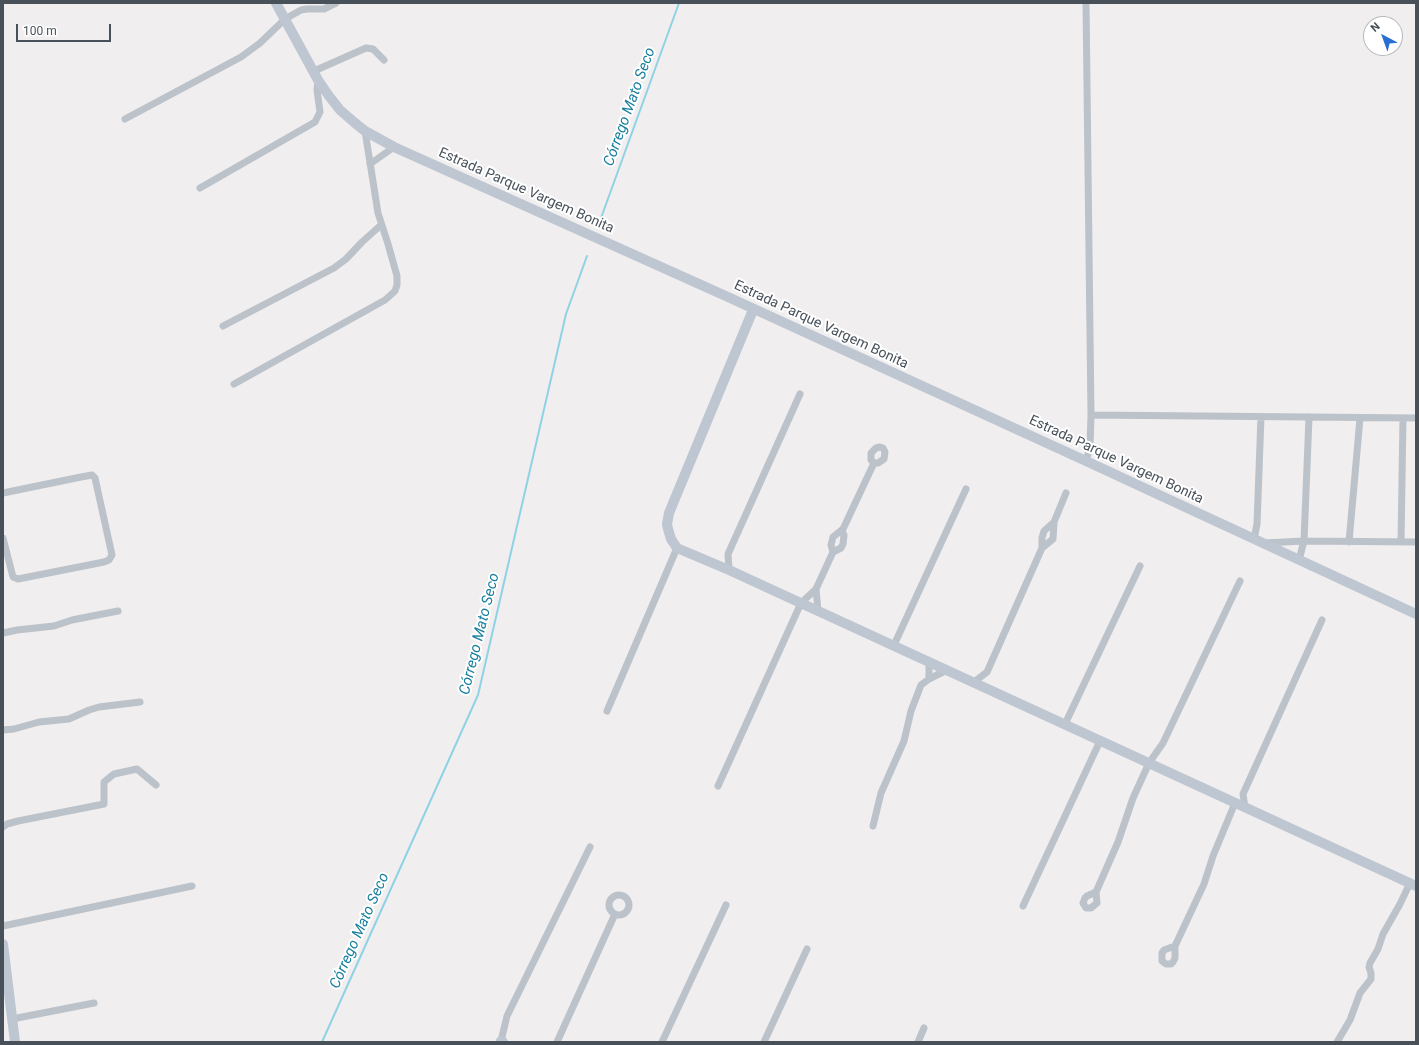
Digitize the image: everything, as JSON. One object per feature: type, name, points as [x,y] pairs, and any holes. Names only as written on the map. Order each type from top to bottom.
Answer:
[{"type":"main road","name":"Estrada Parque Vargem Bonita","points":[[276,3],[316,76],[340,110],[365,131],[394,148],[1414,611]]},
{"type":"main road","points":[[753,310],[670,513],[667,524],[671,539],[677,548],[802,603],[1245,808],[1414,884]]},
{"type":"main road","points":[[3,944],[6,991],[15,1042]]},
{"type":"street","points":[[125,119],[241,57],[260,44],[285,19],[301,10],[324,9],[336,3]]},
{"type":"street","points":[[1086,3],[1091,415],[1090,447],[1086,461]]},
{"type":"street","points":[[200,188],[315,122],[320,112],[316,76],[366,48],[373,49],[384,60]]},
{"type":"street","points":[[234,384],[393,294],[397,285],[397,276],[381,225],[374,192],[365,131]]},
{"type":"street","points":[[370,164],[394,148]]},
{"type":"street","points":[[223,326],[334,268],[346,259],[381,225]]},
{"type":"street","points":[[729,570],[728,554],[800,394]]},
{"type":"street","points":[[1091,415],[1416,418]]},
{"type":"street","points":[[1299,560],[1304,542],[1309,416]]},
{"type":"street","points":[[1261,417],[1257,524],[1258,541],[1416,542]]},
{"type":"street","points":[[1349,542],[1360,418]]},
{"type":"street","points":[[1401,542],[1404,418]]},
{"type":"street","points":[[833,552],[831,545],[835,534],[842,531],[874,463]]},
{"type":"street","points":[[3,493],[80,477],[93,476],[95,478],[112,555],[109,560],[104,562],[18,579],[13,577],[3,537]]},
{"type":"street","points":[[894,646],[966,489]]},
{"type":"street","points":[[1042,548],[1053,539],[1054,522],[1066,493]]},
{"type":"street","points":[[986,687],[987,672],[1042,548],[1044,531],[1054,522]]},
{"type":"street","points":[[718,786],[802,603],[816,589],[833,552],[841,548],[843,544],[844,535],[842,531]]},
{"type":"street","points":[[607,711],[677,548]]},
{"type":"street","points":[[715,564],[728,554]]},
{"type":"street","points":[[1065,724],[1140,566]]},
{"type":"street","points":[[1096,892],[1118,842],[1133,798],[1149,763],[1163,743],[1240,580]]},
{"type":"street","points":[[816,589],[818,611]]},
{"type":"street","points":[[3,633],[54,626],[72,620],[118,611]]},
{"type":"street","points":[[1175,946],[1204,884],[1212,856],[1232,802],[1243,794],[1322,620]]},
{"type":"street","points":[[929,662],[929,679]]},
{"type":"street","points":[[873,826],[881,793],[904,741],[911,711],[921,685],[947,670]]},
{"type":"street","points":[[974,682],[987,672]]},
{"type":"street","points":[[3,730],[14,729],[39,722],[69,719],[99,707],[140,702]]},
{"type":"street","points":[[1023,906],[1100,741]]},
{"type":"street","points":[[4,825],[104,804],[104,782],[114,774],[137,769],[156,785]]},
{"type":"street","points":[[1243,794],[1245,808]]},
{"type":"street","points":[[502,1042],[506,1016],[590,847]]},
{"type":"street","points":[[1337,1042],[1350,1020],[1360,993],[1371,979],[1369,967],[1370,962],[1400,904],[1414,884]]},
{"type":"street","points":[[3,926],[192,886]]},
{"type":"street","points":[[662,1042],[726,905]]},
{"type":"street","points":[[557,1042],[615,914]]},
{"type":"street","points":[[764,1042],[807,949]]},
{"type":"street","points":[[12,1019],[94,1003]]},
{"type":"street","points":[[918,1042],[924,1028]]},
{"type":"waterway","name":"Córrego Mato Seco","points":[[601,218],[679,3]]},
{"type":"waterway","name":"Córrego Mato Seco","points":[[322,1042],[478,695],[566,314],[587,256]]}]
